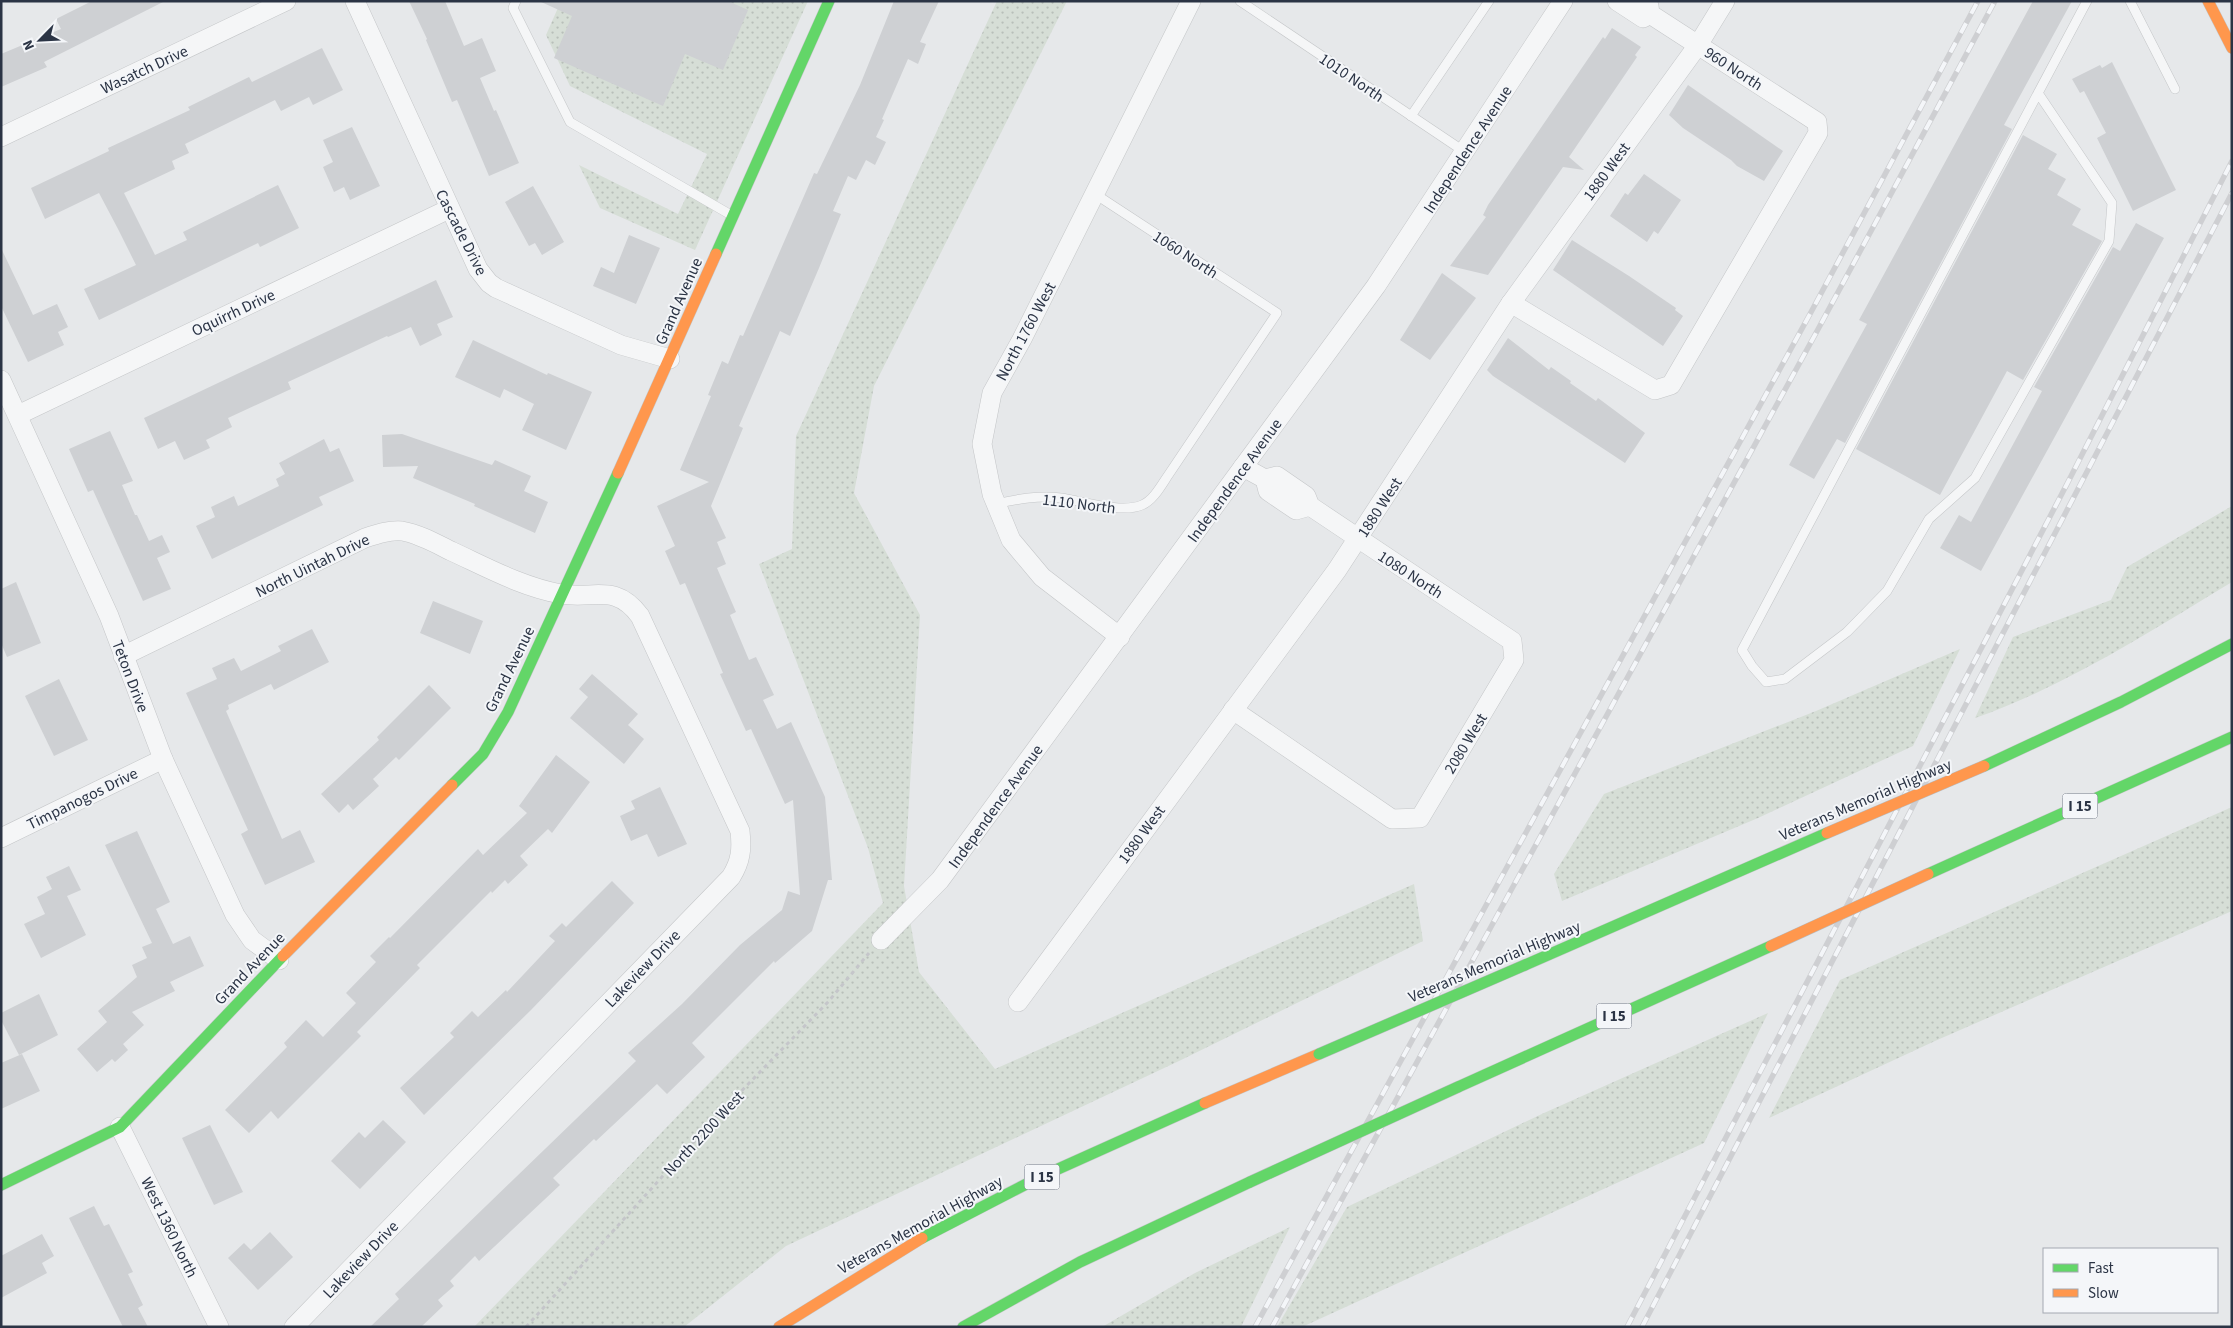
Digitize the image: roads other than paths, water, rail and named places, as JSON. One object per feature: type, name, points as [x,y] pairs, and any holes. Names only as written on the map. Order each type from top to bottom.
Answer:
[{"type":"main road","name":"Grand Avenue","points":[[1,1185],[120,1127],[279,960],[483,754],[508,712],[670,359],[829,1]]},
{"type":"main road","points":[[2208,1],[2232,48]]},
{"type":"main road","name":"Veterans Memorial Highway","points":[[779,1327],[869,1269],[992,1201],[1100,1150],[1984,766],[2121,702],[2232,644]]},
{"type":"main road","name":"I 15","points":[[963,1327],[1080,1262],[1250,1182],[2232,737]]},
{"type":"street","name":"Wasatch Drive","points":[[1,137],[286,1]]},
{"type":"street","name":"Cascade Drive","points":[[354,1],[449,210],[478,269],[489,283],[621,345],[670,359]]},
{"type":"street","name":"North 1760 West","points":[[1120,637],[1042,576],[1011,540],[992,494],[982,444],[992,392],[1022,339],[1190,1]]},
{"type":"street","name":"Independence Avenue","points":[[881,940],[940,880],[1376,286],[1563,1]]},
{"type":"street","name":"960 North","points":[[1511,303],[1655,390],[1671,385],[1818,133],[1817,122],[1698,44],[1646,7],[1642,18],[1617,1]]},
{"type":"street","name":"1880 West","points":[[1018,1002],[1337,570],[1511,303],[1698,44],[1725,1]]},
{"type":"street","name":"Oquirrh Drive","points":[[18,415],[449,210]]},
{"type":"street","name":"Teton Drive","points":[[1,380],[108,616],[163,759],[235,915],[252,940],[279,960]]},
{"type":"street","name":"1080 North","points":[[1243,467],[1265,479],[1276,476],[1306,496],[1310,506],[1512,641]]},
{"type":"street","name":"North Uintah Drive","points":[[123,656],[365,538],[382,532],[401,531],[419,536],[509,578],[562,594]]},
{"type":"street","name":"Lakeview Drive","points":[[294,1327],[724,884],[736,869],[742,850],[740,831],[640,616],[628,602],[615,596],[602,593],[562,594]]},
{"type":"street","name":"2080 West","points":[[1233,710],[1392,819],[1420,818],[1514,660],[1512,641]]},
{"type":"street","name":"Timpanogos Drive","points":[[1,838],[163,759]]},
{"type":"street","name":"West 1360 North","points":[[120,1127],[219,1327]]},
{"type":"lane","points":[[516,1],[513,8],[570,122],[734,216]]},
{"type":"lane","name":"1010 North","points":[[1240,1],[1465,152]]},
{"type":"lane","points":[[1411,116],[1490,1]]},
{"type":"lane","points":[[2038,93],[2112,203],[2110,241],[1975,478],[1929,519],[1887,591],[1846,632],[1785,679],[1766,682],[1752,666],[1742,650],[2038,93],[2087,1]]},
{"type":"lane","points":[[2130,1],[2175,90]]},
{"type":"lane","name":"1060 North","points":[[1095,194],[1277,313],[1153,496],[1143,505],[1132,508]]},
{"type":"lane","name":"1110 North","points":[[996,504],[1024,498],[1059,498],[1132,508]]},
{"type":"railway","points":[[1255,1327],[1810,314],[1978,1]]},
{"type":"railway","points":[[1272,1327],[1816,333],[1995,1]]},
{"type":"railway","points":[[1627,1327],[2067,484],[2232,161]]},
{"type":"railway","points":[[1642,1327],[2232,193]]}]
